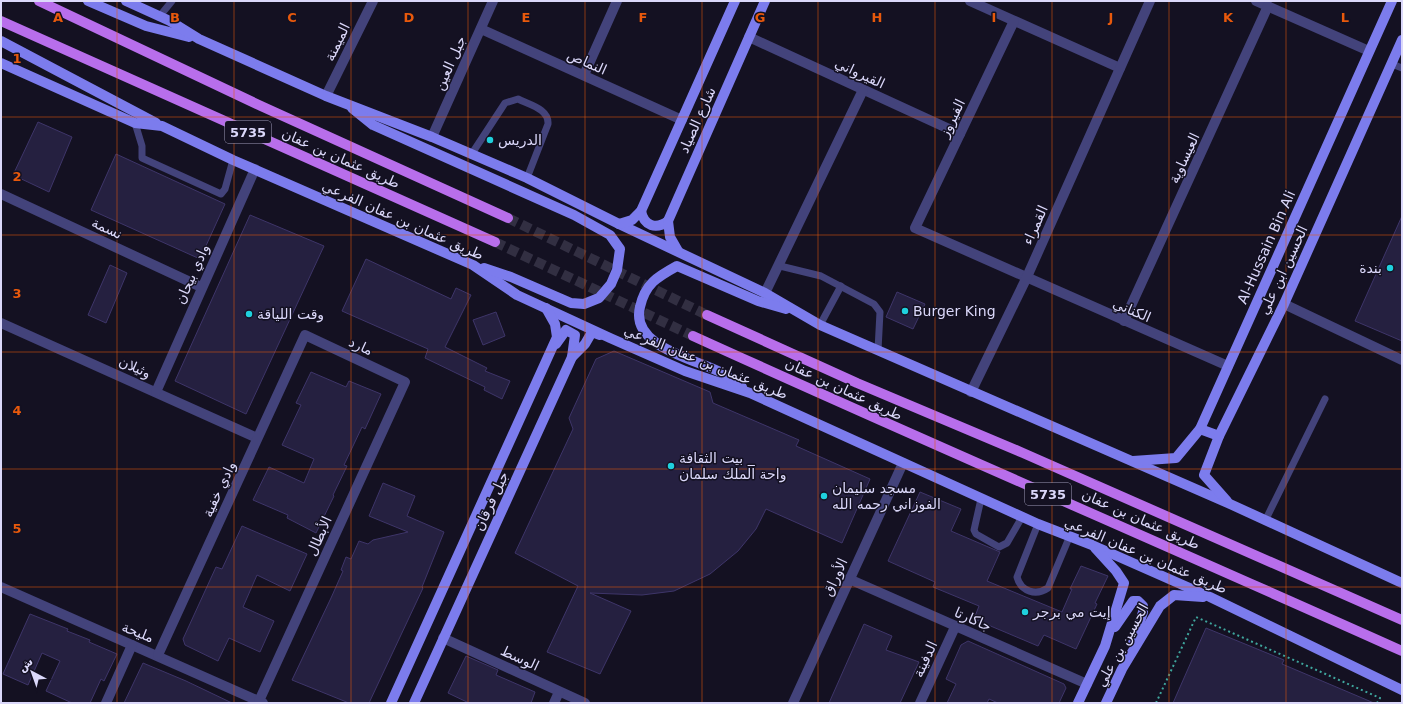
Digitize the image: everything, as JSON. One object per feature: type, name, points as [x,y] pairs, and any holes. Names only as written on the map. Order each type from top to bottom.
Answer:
[{"type":"main road","name":"طريق عثمان بن عفان","points":[[39,1],[261,106],[508,218]]},
{"type":"main road","name":"طريق عثمان بن عفان","points":[[1,21],[495,242]]},
{"type":"main road","name":"طريق عثمان بن عفان","points":[[707,314],[857,383],[1031,456],[1402,620]]},
{"type":"main road","name":"طريق عثمان بن عفان","points":[[694,336],[894,428],[1113,522],[1402,651]]},
{"type":"street","points":[[88,1],[146,26],[198,39]]},
{"type":"street","points":[[126,1],[170,21],[198,39],[326,96],[342,100],[527,178],[619,224],[678,250],[765,293],[820,325],[1230,504],[1402,583]]},
{"type":"street","name":"الميمنة","points":[[326,96],[373,1]]},
{"type":"street","name":"جبل العين","points":[[432,137],[493,1]]},
{"type":"street","points":[[584,75],[617,1]]},
{"type":"street","name":"شارع الصياد","points":[[641,211],[735,1]]},
{"type":"street","name":"شارع الصياد","points":[[668,221],[765,1]]},
{"type":"street","points":[[970,1],[1120,68]]},
{"type":"street","name":"القمراء","points":[[971,392],[1026,279],[1150,1]]},
{"type":"street","points":[[1256,1],[1369,51]]},
{"type":"street","name":"Al-Hussain Bin Ali","points":[[1130,461],[1176,458],[1200,429],[1392,1]]},
{"type":"street","name":"العيساوية","points":[[1124,321],[1268,6]]},
{"type":"street","name":"الفيروز","points":[[915,228],[1014,21]]},
{"type":"street","name":"النماص","points":[[481,29],[682,120]]},
{"type":"street","name":"القيرواني","points":[[748,37],[960,134]]},
{"type":"street","name":"الحسين ابن علي","points":[[1230,504],[1204,475],[1219,436],[1284,304],[1402,40]]},
{"type":"street","points":[[1,41],[162,126]]},
{"type":"street","name":"طريق عثمان بن عفان الفرعي","points":[[1,63],[135,123],[162,126],[233,160],[473,265],[518,295],[610,338],[691,374],[750,393],[981,499],[1069,538],[1092,545],[1210,598],[1402,690]]},
{"type":"street","points":[[765,293],[780,266],[863,90]]},
{"type":"street","points":[[342,100],[373,125],[574,215],[610,235],[620,249],[617,270],[611,284],[599,298],[584,304],[571,303],[511,277],[473,265]]},
{"type":"street","name":"وادي بيحان","points":[[156,392],[201,287],[256,169]]},
{"type":"street","name":"نسمة","points":[[1,194],[201,287]]},
{"type":"street","points":[[619,224],[632,220],[641,211],[643,218],[648,224],[655,227],[662,226],[668,221]]},
{"type":"street","points":[[668,221],[670,237],[678,250]]},
{"type":"street","name":"الكناني","points":[[915,228],[1026,279],[1228,366]]},
{"type":"street","points":[[750,393],[722,373],[688,359],[652,340],[643,330],[637,316],[643,293],[659,276],[677,266],[758,301],[798,312]]},
{"type":"street","points":[[1284,304],[1402,360]]},
{"type":"street","name":"جبل فرقان","points":[[391,703],[557,337],[555,324],[546,308]]},
{"type":"street","name":"وثيلان","points":[[1,323],[257,438]]},
{"type":"street","points":[[550,353],[566,330],[575,335],[572,357]]},
{"type":"street","name":"جبل فرقان","points":[[414,703],[572,357],[585,344],[592,332],[610,338]]},
{"type":"street","name":"مارد","points":[[305,335],[405,382]]},
{"type":"street","name":"وادي خفية","points":[[158,655],[305,335]]},
{"type":"street","name":"الأبطال","points":[[261,702],[405,382]]},
{"type":"street","points":[[1200,429],[1219,436]]},
{"type":"street","name":"الأوراق","points":[[794,703],[903,463]]},
{"type":"street","name":"الحسين بن علي","points":[[1078,703],[1105,646],[1124,582],[1092,545]]},
{"type":"street","name":"جاكارتا","points":[[849,579],[1087,684]]},
{"type":"street","name":"مليحة","points":[[1,587],[158,655],[261,702]]},
{"type":"street","name":"الحسين بن علي","points":[[1106,703],[1128,658],[1160,606],[1174,595],[1210,598]]},
{"type":"street","points":[[1105,646],[1128,607],[1133,601],[1138,601],[1143,606],[1143,612],[1128,658]]},
{"type":"street","name":"الدفينة","points":[[920,703],[955,627]]},
{"type":"street","name":"الوسط","points":[[443,638],[585,703]]},
{"type":"street","points":[[106,703],[132,645]]},
{"type":"street","points":[[554,703],[559,692]]},
{"type":"lane","points":[[159,17],[172,1]]},
{"type":"lane","points":[[1392,64],[1402,68]]},
{"type":"lane","points":[[471,155],[505,103],[518,99],[546,112],[548,117],[548,124],[527,178]]},
{"type":"lane","points":[[135,123],[142,146],[142,158],[221,194],[225,189],[233,160]]},
{"type":"lane","points":[[780,266],[821,276],[878,308],[880,312],[878,350]]},
{"type":"lane","points":[[820,325],[841,286]]},
{"type":"lane","points":[[1265,521],[1325,399]]},
{"type":"lane","points":[[981,499],[974,530],[976,534],[999,547],[1007,543],[1022,517]]},
{"type":"lane","points":[[1038,524],[1017,577],[1023,588],[1036,593],[1042,592],[1048,588],[1069,538]]},
{"type":"path","points":[[1156,703],[1196,617],[1380,698],[1377,703]]},
{"type":"building","points":[[38,122],[72,137],[49,192],[13,175]]},
{"type":"building","points":[[116,154],[225,204],[200,259],[91,210]]},
{"type":"building","name":"وقت اللياقة","points":[[250,215],[324,246],[246,414],[175,381]]},
{"type":"building","name":"بندة","points":[[1402,216],[1402,341],[1355,321]]},
{"type":"building","points":[[366,259],[451,299],[456,288],[471,295],[445,347],[487,368],[485,371],[510,381],[502,399],[484,390],[485,387],[425,358],[428,349],[342,311]]},
{"type":"building","points":[[110,265],[127,273],[106,323],[88,315]]},
{"type":"building","name":"Burger King","points":[[897,292],[925,304],[913,329],[886,317]]},
{"type":"building","points":[[496,312],[505,336],[483,345],[473,320]]},
{"type":"building","name":"بيت الثقافة _ واحة الملك سلمان","points":[[614,351],[710,392],[713,403],[799,440],[796,446],[870,479],[842,543],[766,509],[756,529],[738,551],[710,574],[674,591],[642,595],[590,593],[631,611],[600,674],[547,652],[578,586],[515,553],[573,429],[569,418],[596,359]]},
{"type":"building","points":[[311,372],[346,387],[349,381],[381,394],[365,429],[362,427],[344,465],[347,466],[316,533],[287,518],[288,515],[253,500],[269,467],[304,483],[314,459],[282,445],[301,405],[296,403]]},
{"type":"building","points":[[383,483],[415,496],[407,516],[444,532],[422,587],[423,588],[369,703],[349,703],[292,680],[343,571],[341,570],[346,557],[351,559],[359,541],[368,544],[373,540],[408,532],[369,516]]},
{"type":"building","points":[[920,492],[961,509],[951,531],[1000,552],[987,581],[1062,612],[1072,589],[1070,589],[1081,566],[1108,576],[1076,649],[1044,635],[1038,646],[974,619],[979,606],[933,587],[935,582],[888,561]]},
{"type":"building","points":[[242,526],[307,554],[290,591],[257,575],[243,607],[274,621],[260,652],[229,638],[218,661],[185,645],[183,639],[216,567],[222,569]]},
{"type":"building","points":[[30,614],[68,629],[67,631],[90,640],[89,642],[117,654],[104,681],[101,679],[90,703],[72,703],[46,691],[60,661],[42,653],[28,685],[3,674]]},
{"type":"building","points":[[864,624],[892,636],[886,650],[919,662],[900,703],[829,703]]},
{"type":"building","points":[[1206,628],[1284,660],[1282,664],[1374,703],[1173,703]]},
{"type":"building","points":[[968,641],[1064,684],[1066,688],[1059,703],[998,703],[989,699],[987,703],[947,703],[956,684],[946,679],[961,645]]},
{"type":"building","points":[[466,656],[498,670],[496,675],[535,692],[531,703],[469,703],[448,693]]},
{"type":"building","points":[[143,663],[186,681],[232,703],[124,703]]},
{"type":"tunnel","points":[[508,218],[707,315]]},
{"type":"tunnel","points":[[495,242],[693,336]]},
{"type":"place","name":"الدريس","points":[[490,140]]},
{"type":"place","name":"بندة","points":[[1390,268]]},
{"type":"place","name":"Burger King","points":[[905,311]]},
{"type":"place","name":"وقت اللياقة","points":[[249,314]]},
{"type":"place","name":"بيت الثقافة _ واحة الملك سلمان","points":[[671,466]]},
{"type":"place","name":"مسجد سليمان الفوزاني رحمه الله","points":[[824,496]]},
{"type":"place","name":"إيت مي برجر","points":[[1025,612]]}]
